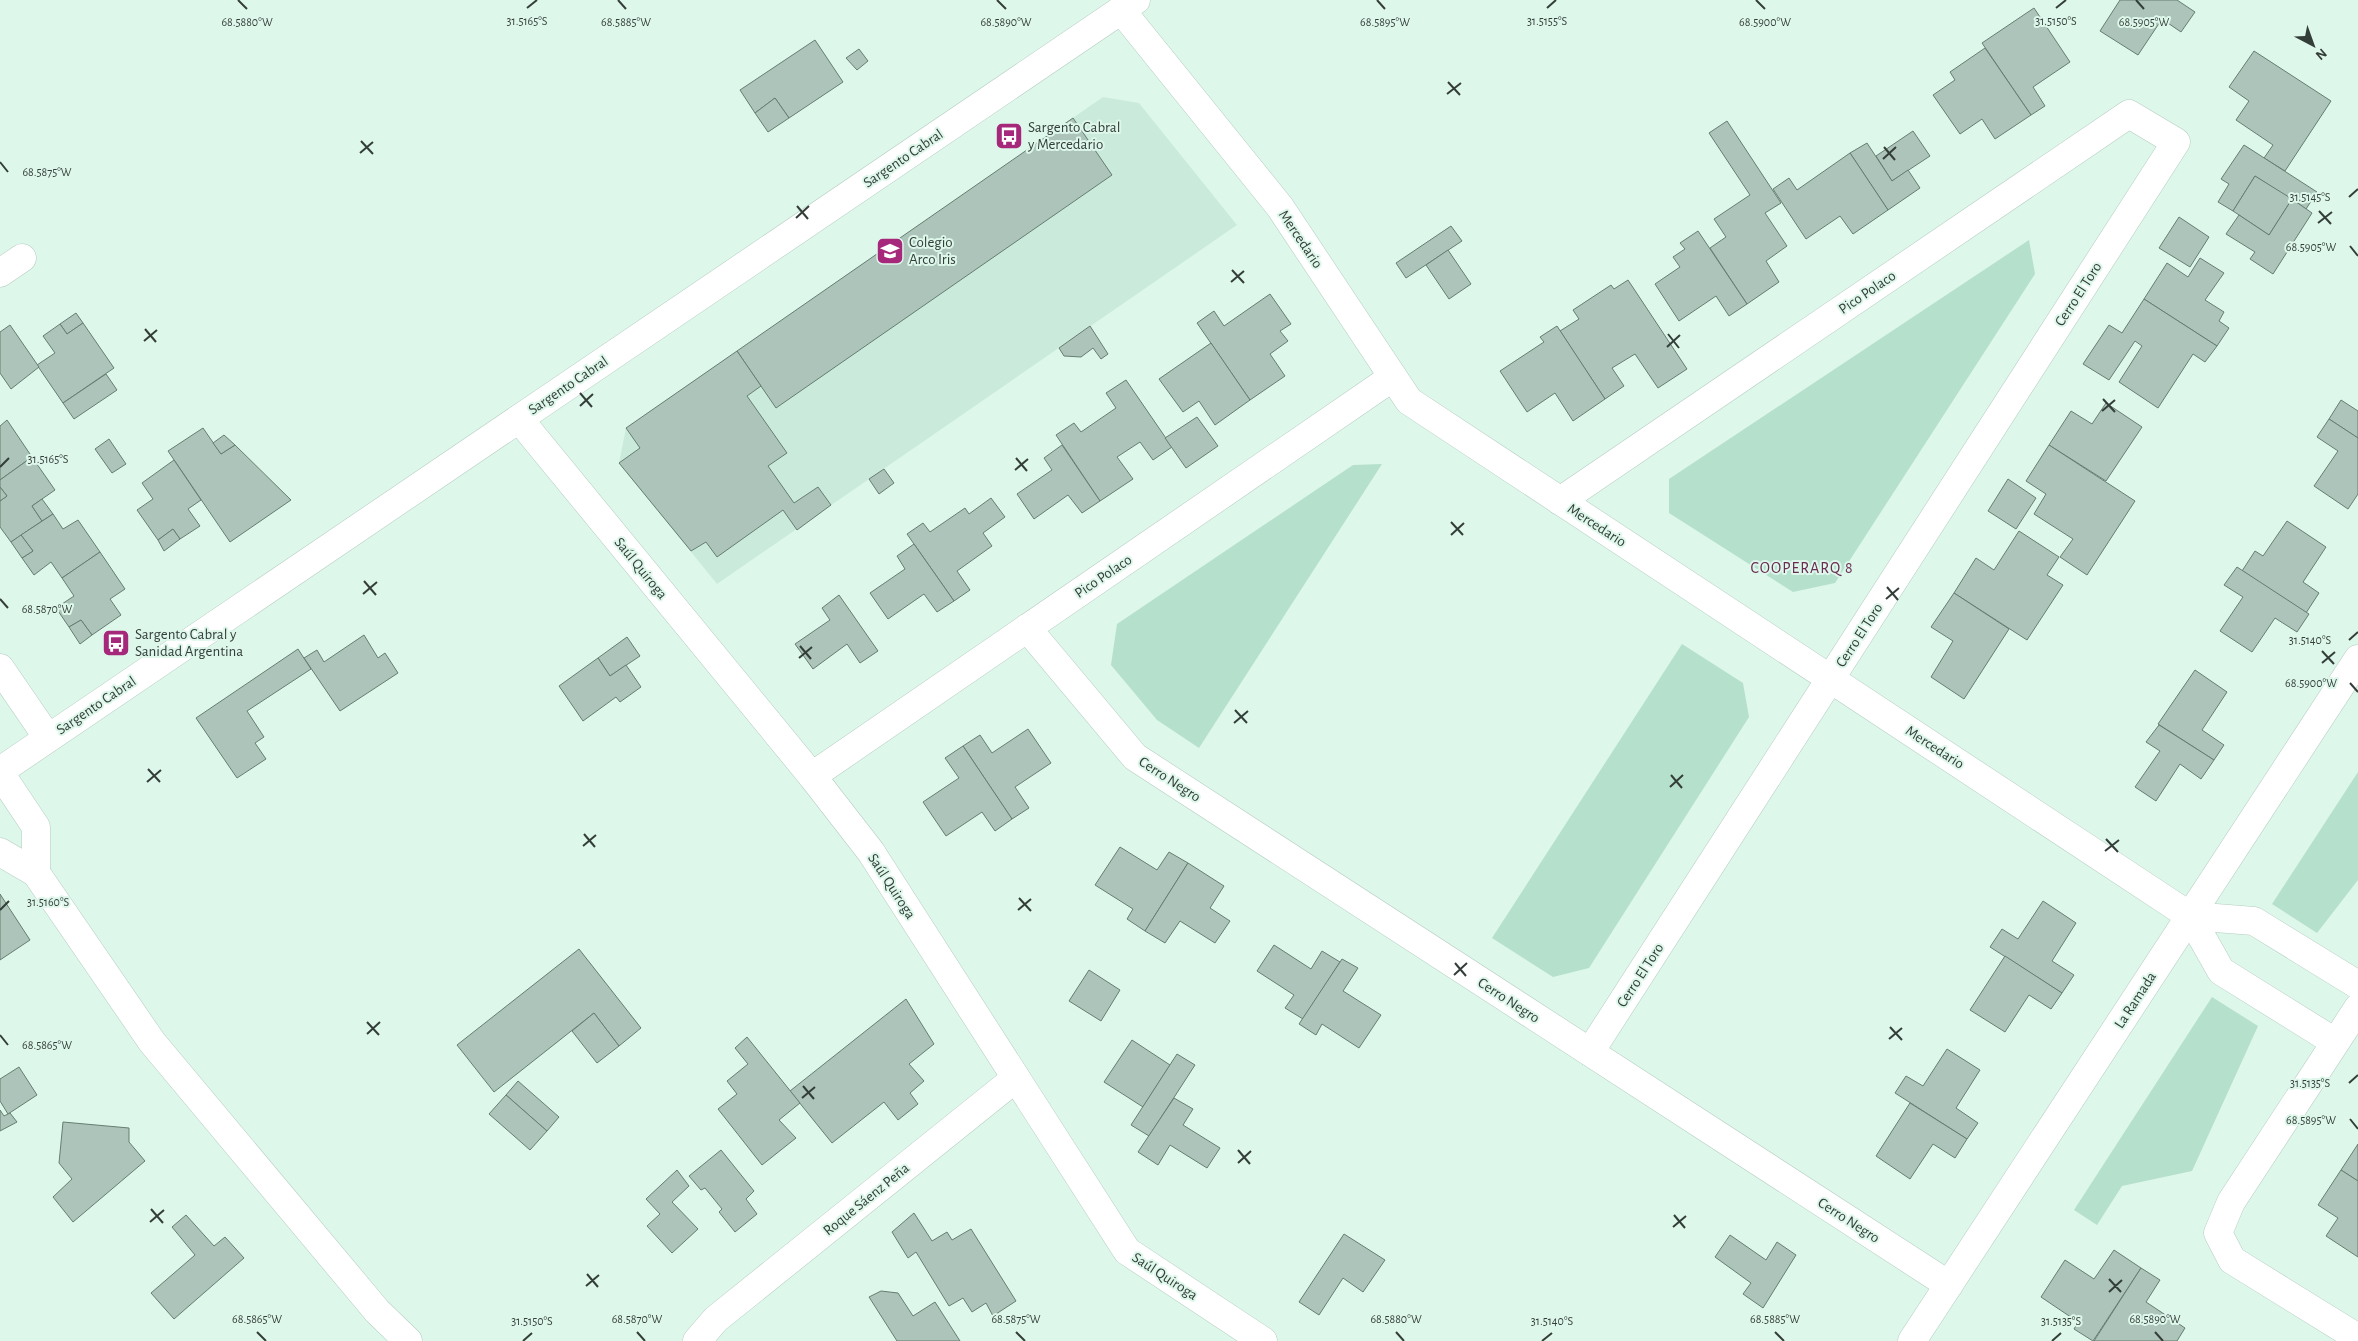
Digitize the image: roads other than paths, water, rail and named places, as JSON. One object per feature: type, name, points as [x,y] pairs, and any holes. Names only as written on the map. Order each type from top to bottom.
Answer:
[{"type":"street","name":"Mercedario","points":[[1129,5],[1280,207],[1409,401],[2190,916]]},
{"type":"street","name":"Sargento Cabral","points":[[0,772],[1129,5]]},
{"type":"street","name":"Pico Polaco","points":[[1560,501],[2129,114],[2176,142]]},
{"type":"street","name":"Cerro El Toro","points":[[1590,1052],[2176,142]]},
{"type":"street","name":"Pico Polaco","points":[[812,776],[1393,377]]},
{"type":"street","name":"Saúl Quiroga","points":[[519,419],[812,776],[871,852],[1126,1251],[1263,1341]]},
{"type":"street","name":"Cerro Negro","points":[[1027,628],[1135,756],[1949,1285]]},
{"type":"street","name":"La Ramada","points":[[1912,1341],[2358,659]]},
{"type":"street","points":[[0,668],[48,738]]},
{"type":"street","points":[[0,772],[36,827],[36,873]]},
{"type":"street","points":[[0,852],[36,873],[152,1042],[371,1303],[408,1341]]},
{"type":"street","points":[[2190,916],[2254,921],[2358,985]]},
{"type":"street","points":[[2190,916],[2221,971],[2335,1042]]},
{"type":"street","points":[[2358,1008],[2231,1202],[2218,1233],[2232,1260],[2358,1338]]},
{"type":"street","name":"Roque Sáenz Peña","points":[[697,1341],[716,1319],[1016,1078]]},
{"type":"place","name":"Sargento Cabral y Mercedario","points":[[1009,136]]},
{"type":"place","name":"Colegio Arco Iris","points":[[890,251]]},
{"type":"place","name":"Sargento Cabral y Sanidad Argentina","points":[[116,643]]},
{"type":"district","name":"COOPERARQ 8","points":[[1802,567]]}]
